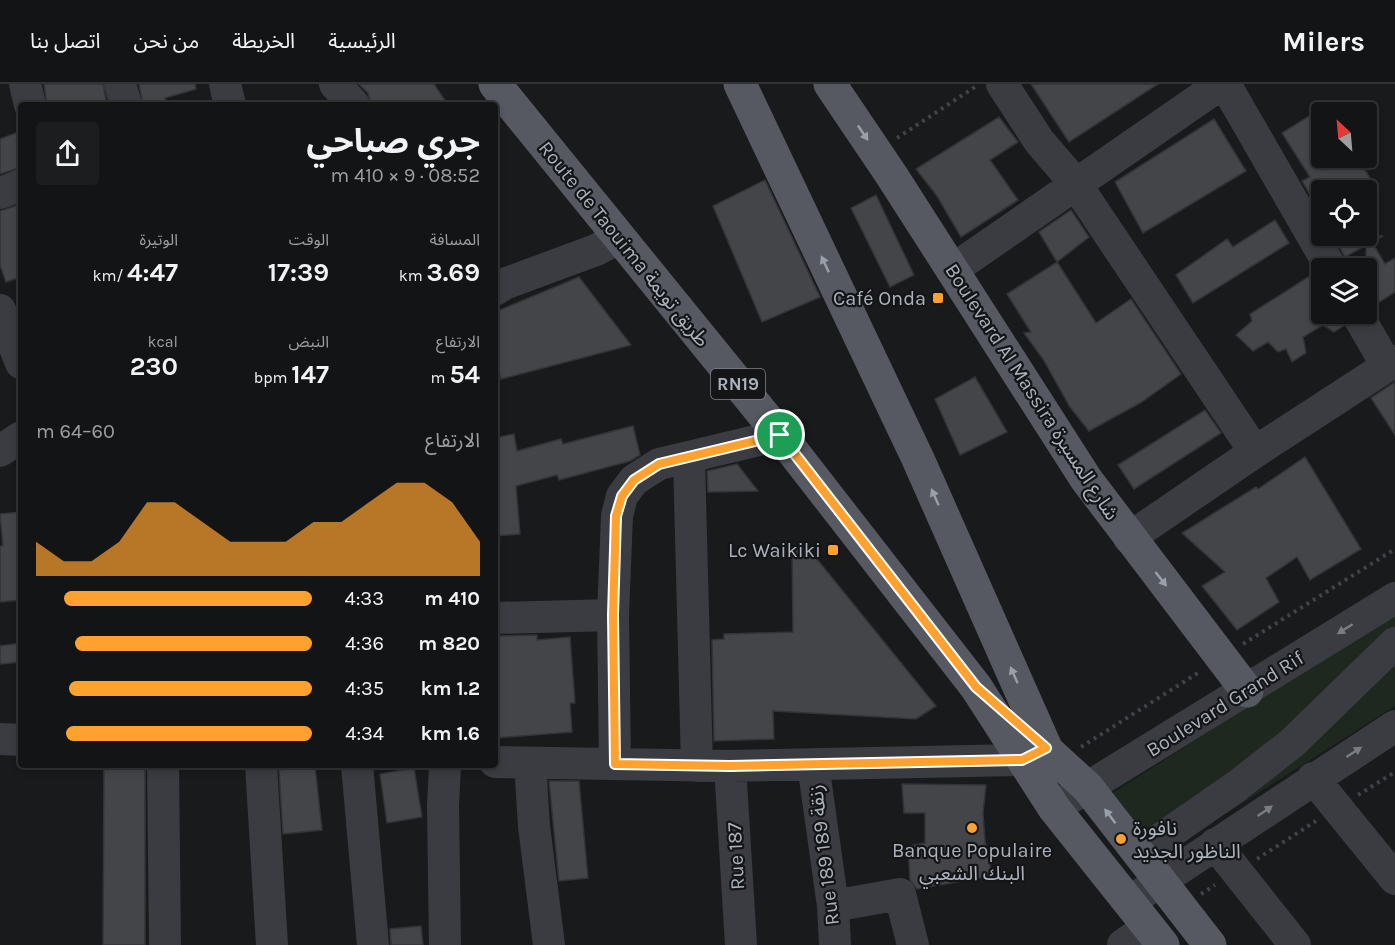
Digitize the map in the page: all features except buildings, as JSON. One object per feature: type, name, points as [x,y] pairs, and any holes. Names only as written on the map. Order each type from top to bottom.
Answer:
[{"type":"main road","name":"Route de Taouima طريق تويمة","points":[[495,84],[780,435],[976,687],[1034,754],[1088,788]]},
{"type":"main road","points":[[740,84],[918,459],[1034,754]]},
{"type":"main road","name":"Boulevard Al Massira شارع المسيرة","points":[[830,84],[1086,479],[1247,691]]},
{"type":"main road","name":"Route de Taouima طريق تويمة","points":[[1034,754],[1054,808]]},
{"type":"main road","name":"RN19","points":[[1088,788],[1210,945]]},
{"type":"main road","name":"RN19","points":[[1054,808],[1129,902],[1145,939]]},
{"type":"street","points":[[25,84],[29,102]]},
{"type":"street","points":[[120,84],[125,102]]},
{"type":"street","points":[[225,84],[229,102]]},
{"type":"street","points":[[1002,84],[1039,141],[1075,183],[1255,452]]},
{"type":"street","points":[[952,270],[1075,183],[1223,84],[1325,258]]},
{"type":"street","points":[[0,193],[18,186]]},
{"type":"street","points":[[498,288],[596,250],[619,238]]},
{"type":"street","points":[[0,302],[18,299]]},
{"type":"street","points":[[0,310],[18,355]]},
{"type":"street","points":[[1129,538],[1391,363],[1364,324]]},
{"type":"street","points":[[615,764],[613,615],[616,516],[622,496],[634,480],[646,470],[780,435]]},
{"type":"street","points":[[0,451],[18,439]]},
{"type":"street","points":[[689,459],[697,766]]},
{"type":"street","name":"Boulevard Grand Rif","points":[[1054,808],[1395,598]]},
{"type":"street","points":[[498,618],[613,615]]},
{"type":"street","points":[[1139,854],[1238,786],[1292,743],[1395,643]]},
{"type":"street","points":[[1129,902],[1313,778],[1395,726]]},
{"type":"street","points":[[0,739],[18,740]]},
{"type":"street","points":[[498,762],[730,766],[1034,754]]},
{"type":"street","points":[[530,763],[534,826],[549,945]]},
{"type":"street","name":"Rue 189 زنقة 189","points":[[813,764],[833,906],[834,945]]},
{"type":"street","name":"Rue 187","points":[[730,766],[741,945]]},
{"type":"street","points":[[163,768],[165,945]]},
{"type":"street","points":[[261,768],[272,945]]},
{"type":"street","points":[[357,768],[373,945]]},
{"type":"street","points":[[445,768],[443,806],[445,945]]},
{"type":"street","points":[[1313,778],[1395,879]]},
{"type":"street","points":[[1215,844],[1295,945]]},
{"type":"street","points":[[833,906],[900,894],[913,945]]},
{"type":"path","points":[[876,152],[979,84]]},
{"type":"path","points":[[1180,907],[1395,772]]},
{"type":"shaded area","points":[[1395,613],[1395,706],[1164,853],[1156,854],[1111,794]]},
{"type":"place","name":"Café Onda","points":[[938,298]]},
{"type":"place","name":"Lc Waikiki","points":[[833,550]]},
{"type":"place","name":"Banque Populaire البنك الشعبي","points":[[972,828]]},
{"type":"place","name":"نافورة الناظور الجديد","points":[[1121,839]]},
{"type":"route","points":[[780,435],[976,687],[1046,748],[1022,760],[730,766],[615,764],[613,615],[616,516],[622,496],[634,480],[646,470],[659,464],[689,459],[780,435]]}]
